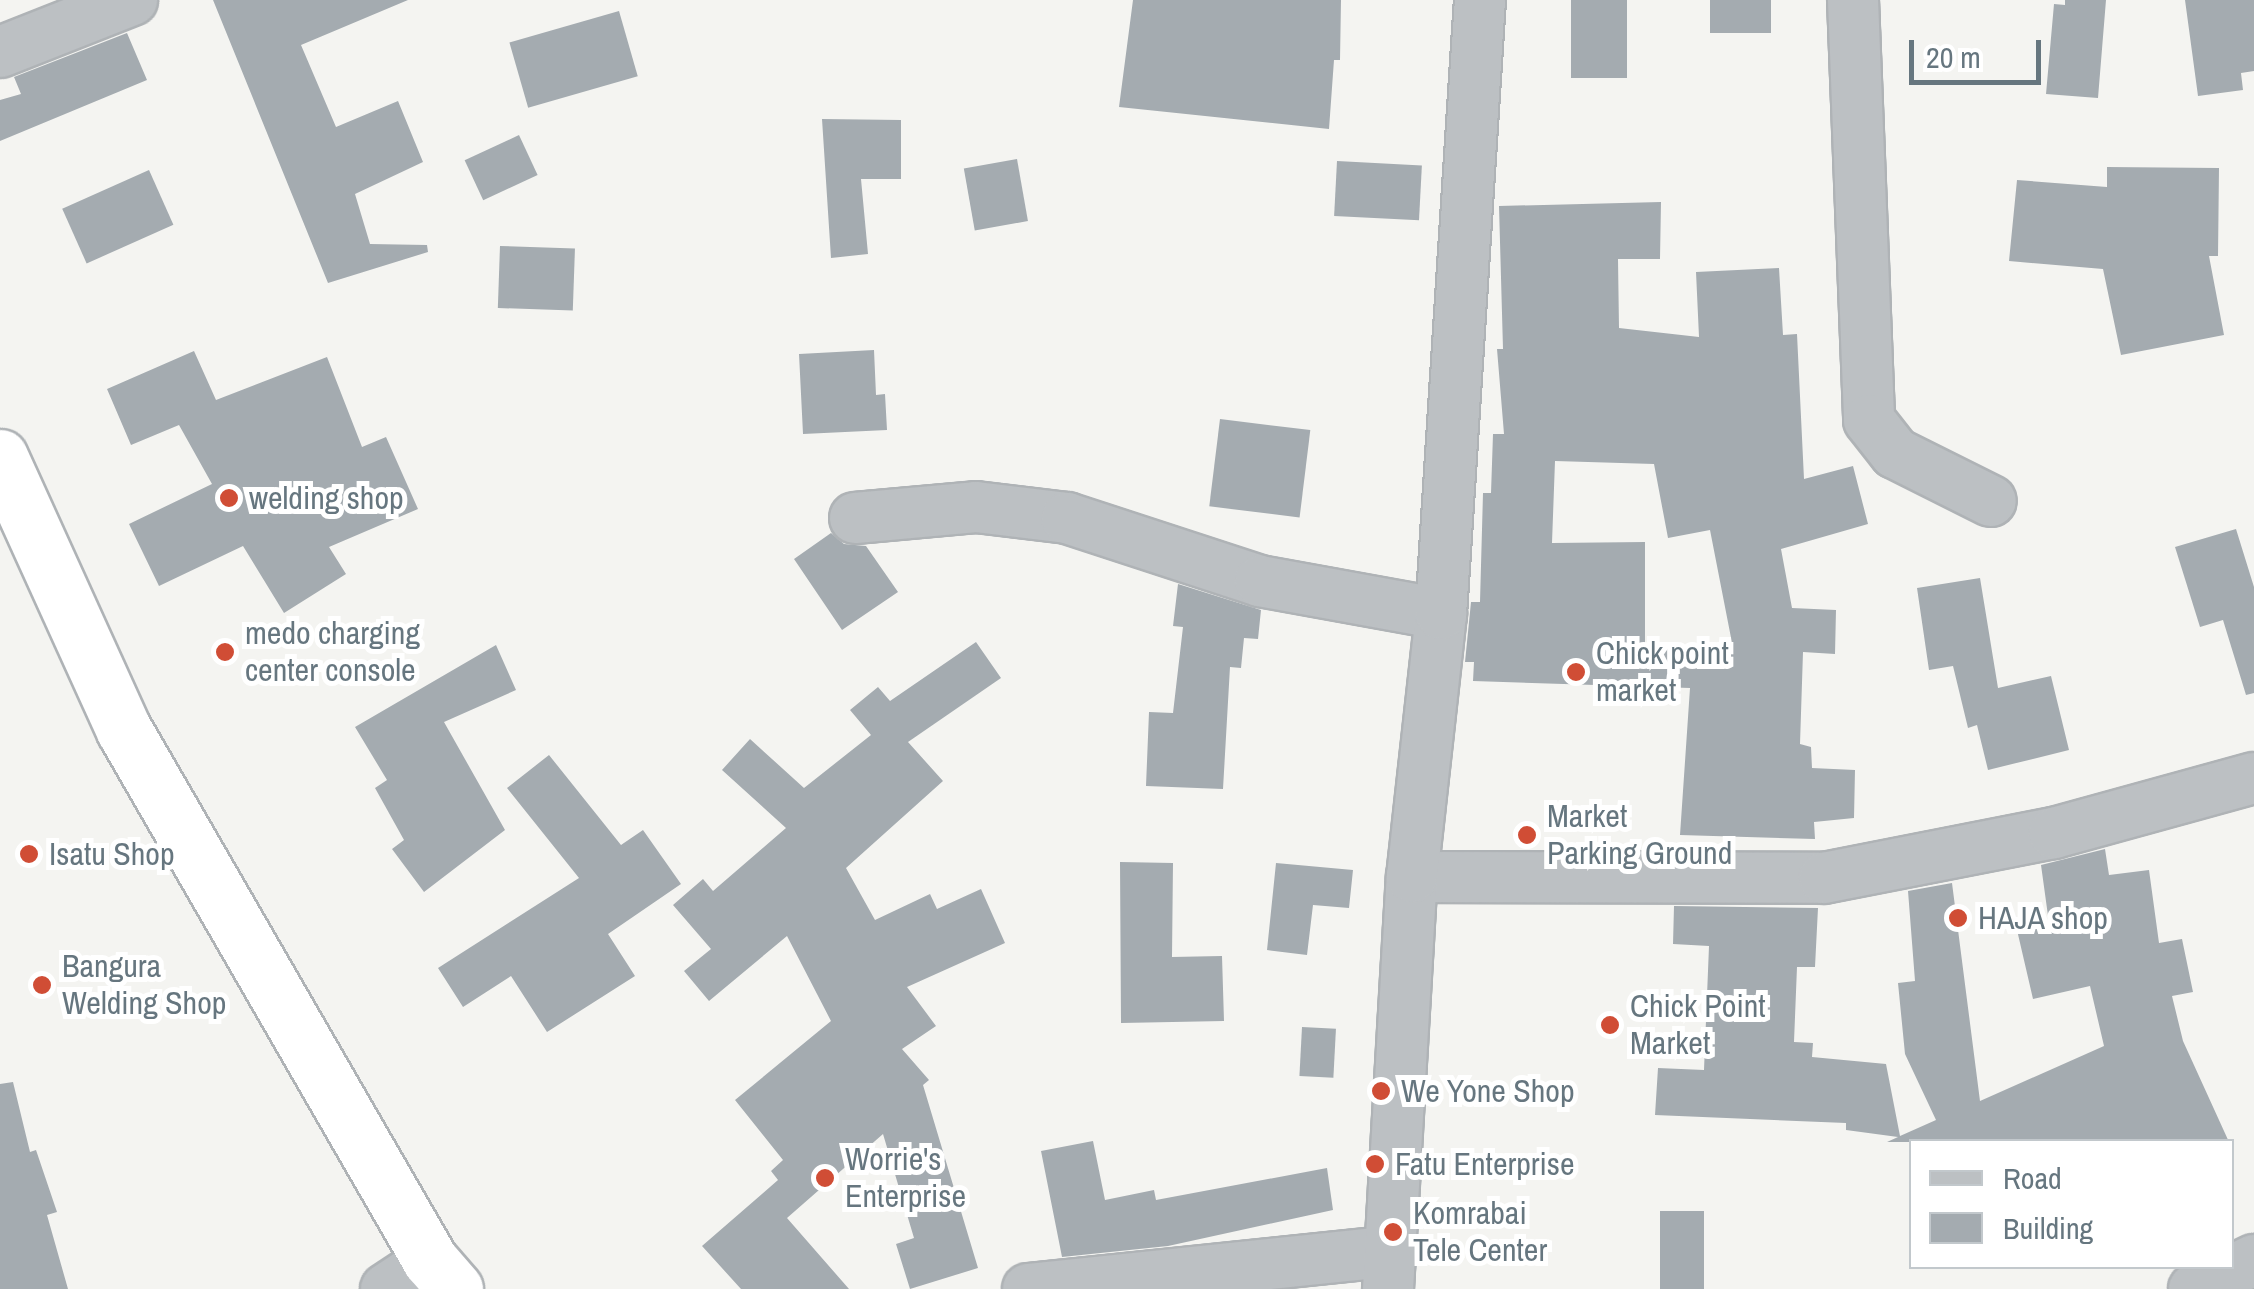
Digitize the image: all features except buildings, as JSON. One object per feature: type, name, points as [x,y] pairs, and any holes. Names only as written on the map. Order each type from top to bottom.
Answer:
[{"type":"highway","points":[[0,457],[124,730],[424,1279]]},
{"type":"street","points":[[0,52],[132,0]]},
{"type":"street","points":[[1028,1289],[1388,1271],[1412,877],[1441,614],[1480,0]]},
{"type":"street","points":[[1852,0],[1868,420],[1895,453],[1992,501]]},
{"type":"street","points":[[855,518],[976,507],[1066,518],[1260,581],[1441,614]]},
{"type":"street","points":[[1412,877],[1824,878],[2054,833],[2254,778]]},
{"type":"street","points":[[2194,1289],[2254,1260]]},
{"type":"place","name":"welding shop","points":[[229,498]]},
{"type":"place","name":"medo charging center console","points":[[225,652]]},
{"type":"place","name":"Chick point market","points":[[1576,672]]},
{"type":"place","name":"Market Parking Ground","points":[[1527,835]]},
{"type":"place","name":"Isatu Shop","points":[[29,854]]},
{"type":"place","name":"HAJA shop","points":[[1958,918]]},
{"type":"place","name":"Bangura Welding Shop","points":[[42,985]]},
{"type":"place","name":"Chick Point Market","points":[[1610,1025]]},
{"type":"place","name":"We Yone Shop","points":[[1381,1091]]},
{"type":"place","name":"Fatu Enterprise","points":[[1375,1164]]},
{"type":"place","name":"Worrie's Enterprise","points":[[825,1178]]},
{"type":"place","name":"Komrabai Tele Center","points":[[1393,1232]]}]
